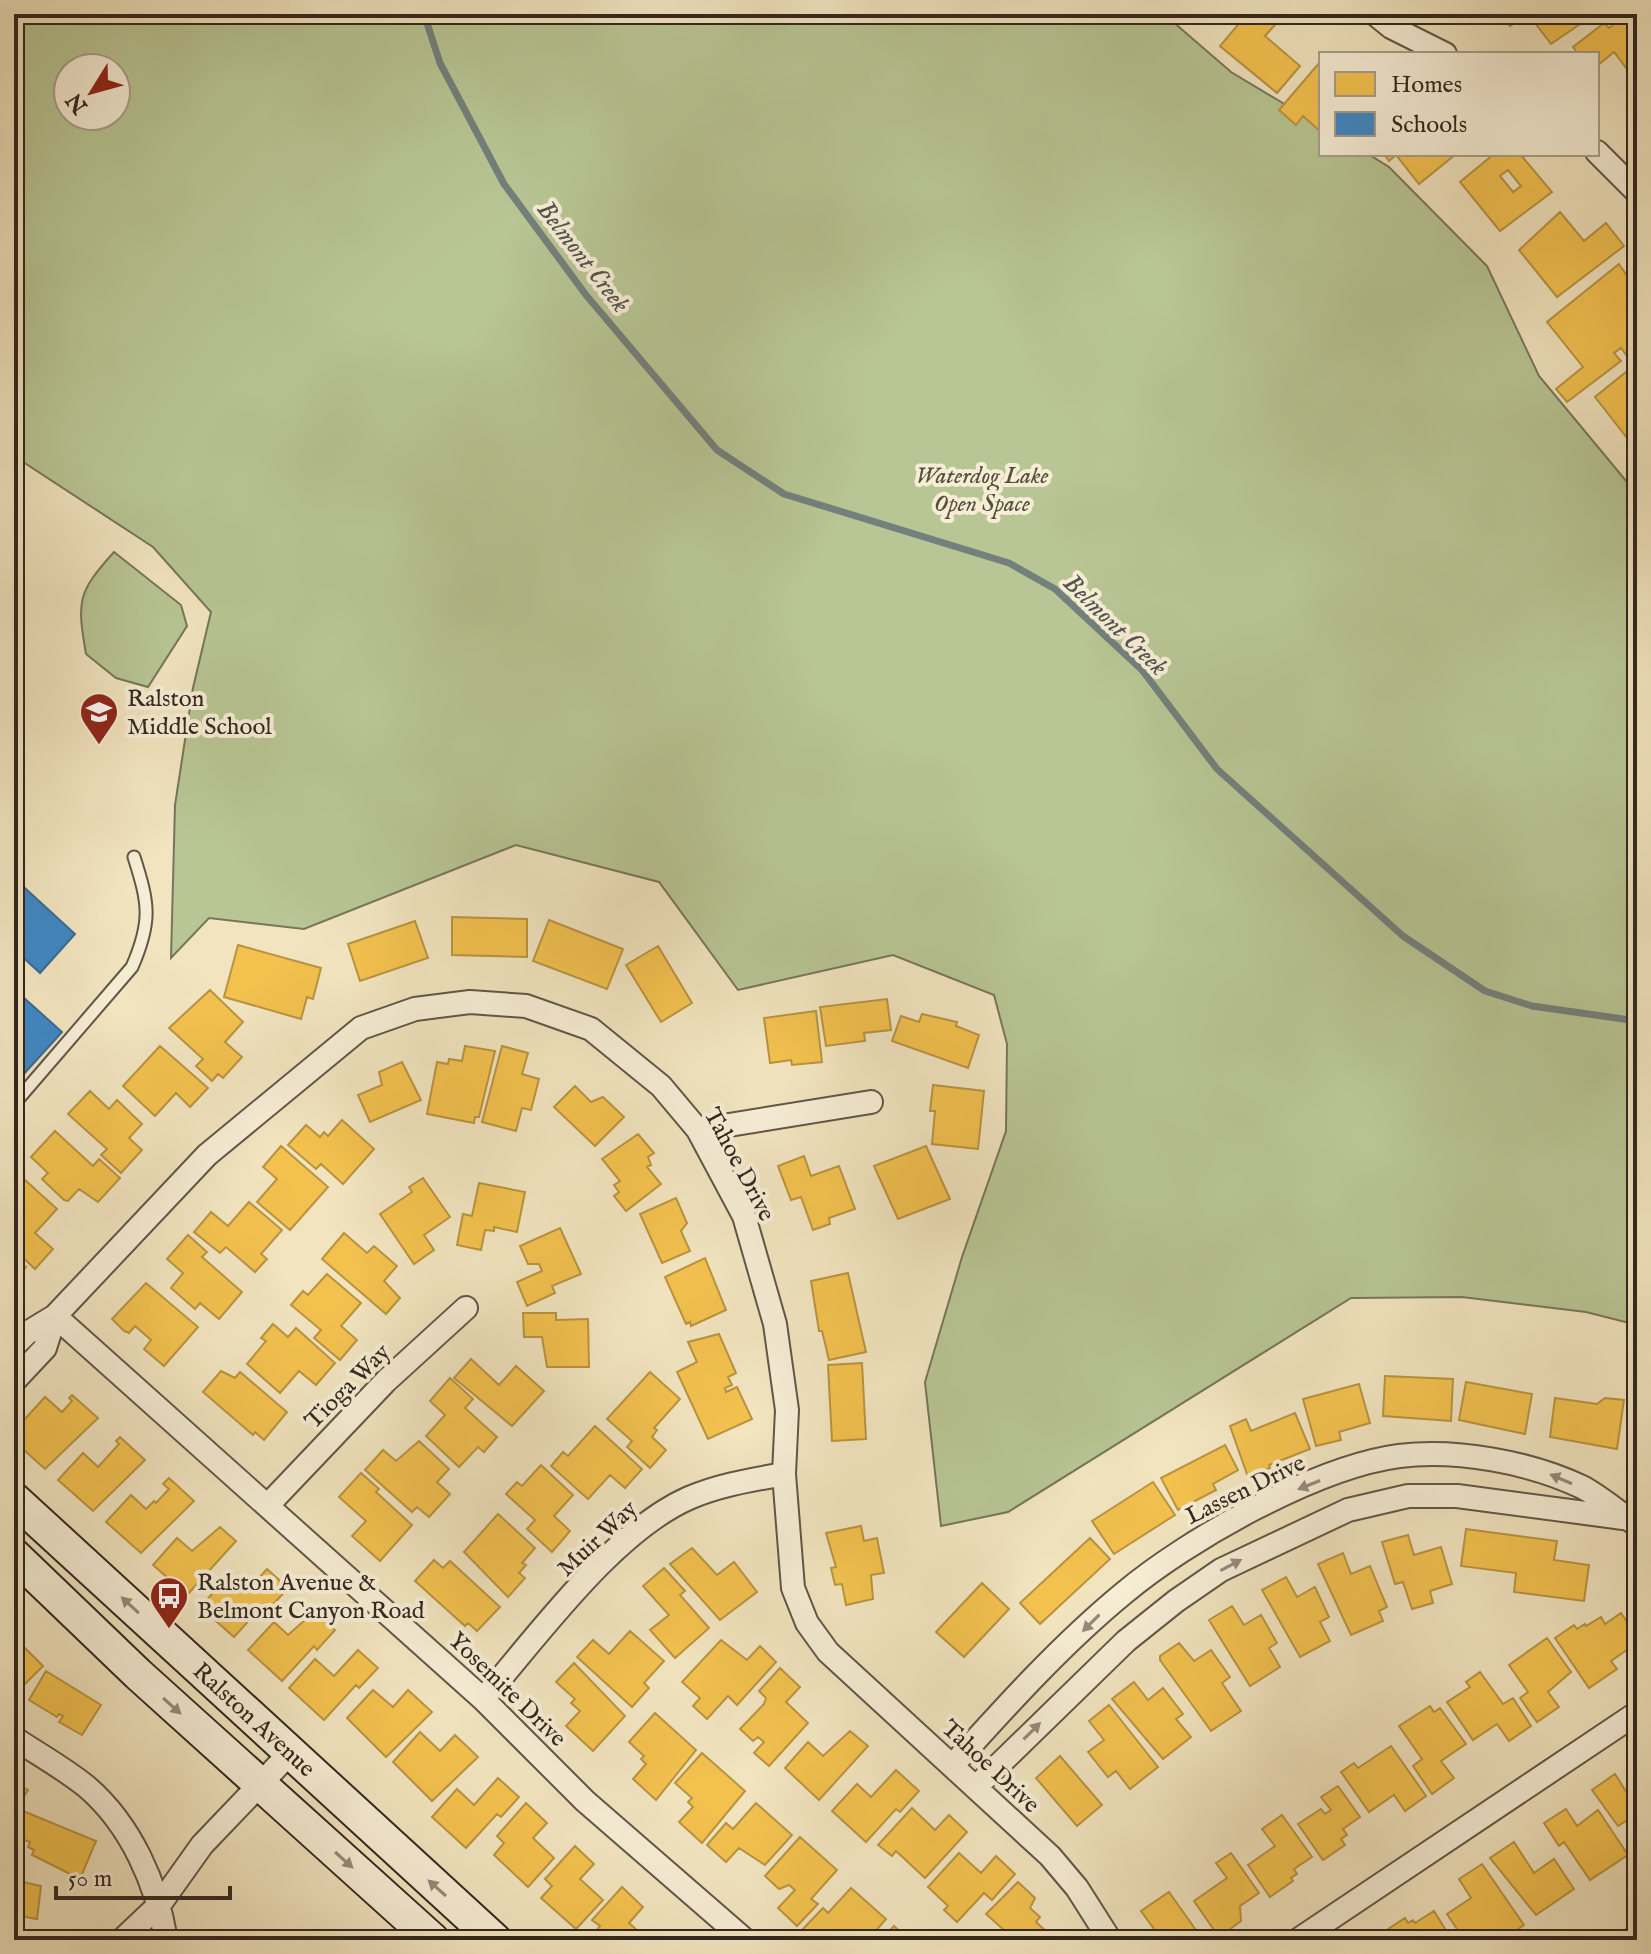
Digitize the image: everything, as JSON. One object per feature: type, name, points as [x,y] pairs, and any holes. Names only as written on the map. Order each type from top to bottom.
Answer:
[{"type":"main road","name":"Ralston Avenue","points":[[14,1499],[495,1940]]},
{"type":"main road","name":"Ralston Avenue","points":[[14,1555],[261,1786],[433,1940]]},
{"type":"street","points":[[1375,14],[1391,27],[1441,52]]},
{"type":"street","points":[[1599,154],[1637,192]]},
{"type":"street","name":"Tahoe Drive","points":[[14,1346],[27,1333],[55,1316],[207,1155],[361,1028],[415,1009],[470,1002],[526,1006],[591,1029],[661,1086],[698,1130],[744,1216],[775,1324],[787,1410],[784,1474],[793,1588],[807,1623],[828,1652],[1050,1856],[1077,1888],[1110,1940]]},
{"type":"street","points":[[698,1130],[871,1102]]},
{"type":"street","name":"Tioga Way","points":[[268,1505],[386,1381],[466,1308]]},
{"type":"street","name":"Tahoe Drive","points":[[14,1381],[45,1348],[55,1316]]},
{"type":"street","name":"Yosemite Drive","points":[[55,1316],[483,1699],[585,1801],[745,1940]]},
{"type":"street","name":"Lassen Drive","points":[[953,1765],[1029,1682],[1137,1583],[1198,1539],[1267,1502],[1352,1467],[1397,1456],[1432,1454],[1491,1461],[1549,1473],[1585,1489],[1632,1522]]},
{"type":"street","name":"Muir Way","points":[[483,1699],[596,1569],[648,1524],[687,1499],[728,1485],[784,1474]]},
{"type":"street","name":"Lassen Drive","points":[[977,1786],[1060,1702],[1176,1601],[1221,1570],[1348,1510],[1408,1496],[1457,1496],[1632,1522]]},
{"type":"street","points":[[1298,1940],[1637,1713]]},
{"type":"street","points":[[14,1738],[87,1787],[123,1824],[160,1904],[166,1940]]},
{"type":"street","points":[[122,1940],[160,1904],[202,1845],[289,1754]]},
{"type":"lane","points":[[14,1104],[132,967],[144,940],[148,901],[134,857]]},
{"type":"green space","name":"Waterdog Lake Open Space","points":[[14,14],[1164,14],[1231,72],[1319,125],[1319,156],[1371,156],[1389,167],[1487,266],[1539,376],[1637,494],[1637,1325],[1586,1312],[1462,1297],[1351,1298],[1008,1512],[941,1526],[925,1382],[962,1257],[1006,1131],[1007,1044],[994,995],[893,955],[738,990],[659,882],[516,845],[304,929],[209,918],[171,958],[175,805],[193,688],[211,612],[153,547],[14,456]]},
{"type":"green space","points":[[114,552],[181,605],[187,626],[148,687],[116,678],[86,654],[81,621],[83,598],[93,578]]},
{"type":"building: Homes","points":[[1180,14],[1200,14],[1185,22]]},
{"type":"building: Homes","points":[[1247,14],[1276,14],[1281,18],[1265,36],[1300,66],[1277,93],[1220,46]]},
{"type":"building: Homes","points":[[1502,14],[1528,14],[1510,26]]},
{"type":"building: Homes","points":[[1528,14],[1586,14],[1589,18],[1551,44]]},
{"type":"building: Homes","points":[[1628,14],[1637,14],[1637,74],[1633,77],[1614,52],[1599,64],[1599,52],[1577,52],[1573,47],[1604,23],[1609,28]]},
{"type":"building: Homes","points":[[1319,63],[1319,130],[1303,116],[1296,125],[1279,110]]},
{"type":"building: Homes","points":[[1397,156],[1454,156],[1419,184]]},
{"type":"building: Homes","points":[[1492,156],[1522,156],[1552,192],[1500,231],[1460,182]],"holes":[[[1508,170],[1521,186],[1513,192],[1500,176]]]},
{"type":"building: Homes","points":[[1560,212],[1584,241],[1606,223],[1624,246],[1557,297],[1519,250]]},
{"type":"building: Homes","points":[[1619,264],[1637,291],[1637,305],[1627,317],[1637,329],[1637,350],[1627,356],[1621,348],[1614,353],[1621,361],[1567,402],[1556,389],[1583,367],[1547,322]]},
{"type":"building: Homes","points":[[1637,363],[1637,445],[1634,447],[1595,397]]},
{"type":"building: Homes","points":[[452,917],[527,919],[527,957],[452,955]]},
{"type":"building: Homes","points":[[549,920],[623,949],[607,989],[533,961]]},
{"type":"building: Homes","points":[[415,921],[428,958],[360,981],[348,944]]},
{"type":"building: Homes","points":[[238,945],[321,968],[313,999],[307,997],[301,1019],[224,997]]},
{"type":"building: Homes","points":[[658,946],[692,1003],[661,1022],[626,965]]},
{"type":"building: Homes","points":[[210,990],[243,1022],[225,1042],[242,1057],[223,1078],[218,1074],[212,1081],[196,1066],[203,1059],[169,1028]]},
{"type":"building: Homes","points":[[887,999],[891,1030],[864,1033],[865,1041],[826,1046],[820,1007]]},
{"type":"building: Homes","points":[[816,1011],[822,1062],[792,1065],[791,1060],[770,1063],[764,1018]]},
{"type":"building: Homes","points":[[922,1014],[957,1022],[956,1026],[979,1035],[968,1068],[892,1041],[901,1016],[919,1022]]},
{"type":"building: Homes","points":[[160,1046],[208,1088],[190,1107],[176,1093],[155,1116],[123,1086]]},
{"type":"building: Homes","points":[[465,1046],[495,1051],[479,1117],[475,1117],[474,1123],[427,1114],[437,1062],[448,1064],[449,1059],[462,1061]]},
{"type":"building: Homes","points":[[502,1046],[528,1053],[522,1074],[539,1079],[531,1110],[522,1108],[516,1131],[482,1122]]},
{"type":"building: Homes","points":[[402,1062],[421,1100],[370,1122],[358,1095],[382,1085],[379,1072]]},
{"type":"building: Homes","points":[[933,1085],[984,1091],[978,1149],[932,1144],[935,1111],[930,1111]]},
{"type":"building: Homes","points":[[575,1086],[591,1102],[603,1097],[624,1117],[595,1146],[554,1107]]},
{"type":"building: Homes","points":[[90,1091],[109,1109],[117,1100],[142,1124],[129,1138],[142,1150],[121,1173],[101,1155],[107,1149],[68,1114]]},
{"type":"building: Homes","points":[[342,1120],[374,1149],[343,1184],[321,1164],[316,1169],[288,1145],[306,1125],[320,1137],[324,1132],[328,1136]]},
{"type":"building: Homes","points":[[55,1131],[93,1166],[99,1159],[120,1178],[98,1202],[79,1189],[68,1201],[64,1200],[42,1179],[48,1173],[31,1157]]},
{"type":"building: Homes","points":[[638,1134],[654,1153],[648,1157],[651,1165],[647,1167],[661,1184],[626,1211],[614,1196],[619,1192],[614,1185],[620,1181],[602,1159]]},
{"type":"building: Homes","points":[[281,1146],[328,1187],[290,1230],[257,1202],[277,1179],[263,1167]]},
{"type":"building: Homes","points":[[926,1146],[950,1199],[898,1219],[874,1166]]},
{"type":"building: Homes","points":[[804,1156],[811,1176],[839,1166],[855,1209],[829,1218],[830,1224],[813,1230],[801,1197],[791,1200],[778,1166]]},
{"type":"building: Homes","points":[[423,1178],[450,1217],[424,1235],[434,1250],[414,1264],[380,1214],[412,1192],[409,1187]]},
{"type":"building: Homes","points":[[25,1180],[57,1209],[35,1233],[53,1249],[35,1269],[14,1249],[14,1192]]},
{"type":"building: Homes","points":[[479,1183],[525,1192],[517,1232],[494,1227],[494,1231],[485,1230],[481,1250],[457,1245],[463,1214],[472,1216]]},
{"type":"building: Homes","points":[[676,1198],[687,1223],[681,1231],[690,1251],[662,1263],[640,1214]]},
{"type":"building: Homes","points":[[249,1202],[282,1230],[261,1254],[267,1259],[255,1272],[226,1247],[220,1253],[194,1232],[211,1212],[228,1226]]},
{"type":"building: Homes","points":[[560,1228],[581,1274],[552,1286],[555,1293],[527,1306],[517,1282],[542,1271],[539,1264],[528,1264],[520,1246]]},
{"type":"building: Homes","points":[[344,1233],[367,1253],[374,1246],[397,1266],[384,1281],[400,1298],[386,1314],[322,1259]]},
{"type":"building: Homes","points":[[188,1235],[207,1252],[202,1257],[242,1292],[219,1319],[200,1303],[195,1309],[171,1288],[183,1273],[167,1259]]},
{"type":"building: Homes","points":[[14,1256],[26,1267],[14,1280]]},
{"type":"building: Homes","points":[[705,1258],[726,1310],[691,1326],[690,1322],[686,1324],[665,1277]]},
{"type":"building: Homes","points":[[848,1273],[866,1352],[829,1360],[822,1331],[819,1331],[811,1281]]},
{"type":"building: Homes","points":[[327,1274],[361,1303],[341,1326],[357,1340],[340,1360],[314,1338],[321,1330],[291,1305],[303,1291],[308,1295]]},
{"type":"building: Homes","points":[[146,1283],[198,1327],[164,1366],[144,1349],[151,1340],[135,1326],[129,1333],[124,1331],[112,1319]]},
{"type":"building: Homes","points":[[523,1313],[556,1313],[556,1320],[588,1319],[589,1367],[547,1367],[542,1337],[524,1337]]},
{"type":"building: Homes","points":[[273,1324],[288,1337],[296,1328],[335,1363],[316,1385],[299,1371],[280,1393],[247,1364],[266,1341],[261,1338]]},
{"type":"building: Homes","points":[[719,1334],[736,1373],[728,1377],[732,1385],[725,1388],[726,1392],[737,1387],[752,1419],[708,1439],[677,1372],[697,1362],[688,1342]]},
{"type":"building: Homes","points":[[471,1359],[499,1385],[516,1366],[544,1391],[512,1426],[454,1378]]},
{"type":"building: Homes","points":[[862,1363],[866,1439],[832,1441],[828,1365]]},
{"type":"building: Homes","points":[[221,1371],[235,1378],[240,1372],[287,1412],[264,1440],[255,1432],[253,1435],[203,1392]]},
{"type":"building: Homes","points":[[650,1372],[680,1399],[654,1428],[657,1430],[652,1437],[666,1450],[650,1468],[627,1447],[632,1441],[607,1419]]},
{"type":"building: Homes","points":[[1385,1376],[1453,1379],[1451,1421],[1383,1416]]},
{"type":"building: Homes","points":[[450,1378],[473,1399],[465,1408],[497,1437],[484,1452],[478,1447],[459,1467],[426,1436],[445,1415],[430,1401]]},
{"type":"building: Homes","points":[[1466,1382],[1532,1394],[1525,1434],[1459,1420]]},
{"type":"building: Homes","points":[[1359,1384],[1370,1423],[1339,1432],[1341,1440],[1316,1446],[1303,1399]]},
{"type":"building: Homes","points":[[72,1395],[98,1418],[45,1469],[14,1441],[14,1431],[45,1397],[62,1412],[72,1401],[69,1398]]},
{"type":"building: Homes","points":[[1555,1398],[1597,1404],[1605,1398],[1624,1400],[1617,1449],[1550,1437]]},
{"type":"building: Homes","points":[[1295,1413],[1310,1449],[1248,1477],[1230,1426],[1246,1419],[1251,1431]]},
{"type":"building: Homes","points":[[595,1426],[642,1469],[625,1488],[610,1475],[588,1499],[551,1466],[563,1452],[568,1456]]},
{"type":"building: Homes","points":[[120,1437],[145,1460],[93,1511],[58,1480],[83,1453],[98,1467],[119,1444],[116,1441]]},
{"type":"building: Homes","points":[[419,1441],[449,1469],[437,1482],[450,1494],[429,1517],[417,1507],[412,1512],[365,1470],[383,1450],[396,1461]]},
{"type":"building: Homes","points":[[1225,1445],[1238,1470],[1213,1484],[1216,1490],[1178,1510],[1161,1478]]},
{"type":"building: Homes","points":[[541,1465],[573,1495],[554,1516],[570,1531],[552,1552],[527,1529],[535,1520],[506,1494],[517,1482],[522,1486]]},
{"type":"building: Homes","points":[[361,1473],[379,1489],[376,1492],[412,1525],[380,1561],[352,1536],[366,1521],[339,1497]]},
{"type":"building: Homes","points":[[169,1478],[194,1501],[141,1553],[106,1522],[131,1495],[146,1509],[154,1501],[156,1503],[169,1489],[163,1484]]},
{"type":"building: Homes","points":[[1153,1482],[1175,1515],[1114,1554],[1092,1521]]},
{"type":"building: Homes","points":[[498,1514],[535,1548],[522,1563],[526,1565],[519,1573],[525,1578],[508,1597],[464,1552]]},
{"type":"building: Homes","points":[[861,1526],[864,1541],[877,1538],[884,1573],[871,1575],[873,1599],[846,1605],[842,1584],[835,1585],[831,1568],[836,1567],[826,1533]]},
{"type":"building: Homes","points":[[220,1527],[236,1541],[187,1595],[153,1565],[177,1538],[192,1551]]},
{"type":"building: Homes","points":[[1466,1529],[1557,1541],[1554,1560],[1589,1565],[1584,1601],[1514,1592],[1516,1573],[1461,1566]]},
{"type":"building: Homes","points":[[1408,1535],[1414,1555],[1441,1547],[1452,1584],[1430,1591],[1433,1603],[1412,1609],[1403,1582],[1395,1584],[1382,1542]]},
{"type":"building: Homes","points":[[1090,1538],[1110,1559],[1040,1624],[1020,1603]]},
{"type":"building: Homes","points":[[692,1548],[717,1575],[734,1562],[757,1592],[720,1620],[670,1564]]},
{"type":"building: Homes","points":[[1343,1553],[1351,1574],[1370,1566],[1387,1607],[1379,1611],[1383,1621],[1351,1635],[1318,1564]]},
{"type":"building: Homes","points":[[434,1560],[443,1568],[450,1561],[500,1607],[477,1631],[468,1623],[465,1626],[415,1581]]},
{"type":"building: Homes","points":[[664,1568],[685,1591],[680,1595],[709,1628],[675,1658],[650,1630],[669,1615],[643,1586]]},
{"type":"building: Homes","points":[[267,1569],[288,1588],[269,1609],[264,1604],[234,1637],[200,1607],[225,1580],[239,1593],[247,1584],[251,1587]]},
{"type":"building: Homes","points":[[1286,1577],[1297,1597],[1315,1587],[1329,1617],[1320,1622],[1330,1641],[1300,1657],[1262,1590]]},
{"type":"building: Homes","points":[[982,1583],[1009,1609],[964,1657],[936,1632]]},
{"type":"building: Homes","points":[[1232,1606],[1244,1625],[1261,1615],[1277,1643],[1269,1648],[1280,1667],[1250,1686],[1209,1620]]},
{"type":"building: Homes","points":[[314,1612],[335,1630],[317,1650],[314,1646],[282,1681],[248,1650],[274,1622],[288,1635]]},
{"type":"building: Homes","points":[[1621,1613],[1637,1636],[1637,1643],[1611,1661],[1617,1669],[1589,1688],[1555,1638],[1574,1625],[1577,1629],[1601,1617],[1605,1624]]},
{"type":"building: Homes","points":[[630,1631],[664,1661],[644,1683],[649,1688],[632,1707],[577,1657],[593,1640],[609,1654]]},
{"type":"building: Homes","points":[[14,1637],[43,1666],[20,1689],[14,1683]]},
{"type":"building: Homes","points":[[1547,1638],[1571,1672],[1548,1692],[1559,1707],[1537,1722],[1520,1698],[1528,1692],[1509,1665]]},
{"type":"building: Homes","points":[[721,1640],[747,1660],[760,1646],[776,1662],[737,1705],[728,1696],[707,1719],[693,1706],[700,1698],[682,1682]]},
{"type":"building: Homes","points":[[1179,1643],[1194,1661],[1211,1650],[1230,1677],[1222,1683],[1241,1711],[1211,1731],[1160,1660],[1160,1656]]},
{"type":"building: Homes","points":[[358,1650],[378,1668],[359,1688],[356,1685],[324,1720],[289,1688],[315,1659],[334,1676]]},
{"type":"building: Homes","points":[[574,1663],[625,1716],[593,1751],[566,1726],[580,1711],[571,1703],[575,1699],[556,1682]]},
{"type":"building: Homes","points":[[780,1668],[800,1687],[786,1702],[808,1723],[769,1766],[754,1753],[764,1742],[758,1737],[753,1741],[740,1729],[764,1704],[766,1698],[759,1691]]},
{"type":"building: Homes","points":[[46,1671],[101,1705],[82,1735],[59,1722],[63,1716],[59,1714],[57,1717],[29,1700]]},
{"type":"building: Homes","points":[[1480,1672],[1503,1704],[1513,1698],[1531,1726],[1509,1741],[1497,1724],[1473,1740],[1447,1702],[1470,1687],[1466,1682]]},
{"type":"building: Homes","points":[[1134,1682],[1148,1700],[1163,1688],[1183,1714],[1176,1719],[1191,1737],[1163,1759],[1112,1699]]},
{"type":"building: Homes","points":[[373,1690],[393,1707],[408,1690],[432,1712],[386,1757],[347,1718]]},
{"type":"building: Homes","points":[[1109,1705],[1158,1767],[1130,1789],[1116,1771],[1108,1777],[1088,1752],[1104,1740],[1089,1721]]},
{"type":"building: Homes","points":[[1430,1706],[1434,1712],[1440,1708],[1466,1744],[1441,1761],[1454,1778],[1432,1794],[1413,1766],[1422,1759],[1399,1726]]},
{"type":"building: Homes","points":[[655,1713],[696,1750],[656,1800],[633,1779],[646,1764],[641,1759],[644,1756],[629,1742]]},
{"type":"building: Homes","points":[[850,1731],[868,1746],[819,1800],[785,1768],[808,1742],[823,1756]]},
{"type":"building: Homes","points":[[420,1732],[440,1751],[455,1735],[478,1757],[432,1801],[393,1762]]},
{"type":"building: Homes","points":[[1391,1746],[1426,1796],[1405,1811],[1394,1795],[1369,1812],[1341,1772],[1354,1763],[1358,1768]]},
{"type":"building: Homes","points":[[702,1753],[745,1791],[702,1843],[679,1822],[693,1807],[688,1802],[692,1798],[675,1783]]},
{"type":"building: Homes","points":[[1060,1756],[1102,1805],[1077,1826],[1036,1778]]},
{"type":"building: Homes","points":[[896,1770],[919,1791],[900,1812],[896,1809],[866,1842],[832,1811],[857,1784],[871,1797]]},
{"type":"building: Homes","points":[[1615,1774],[1627,1793],[1637,1786],[1636,1836],[1626,1821],[1618,1826],[1592,1790]]},
{"type":"building: Homes","points":[[498,1778],[519,1797],[501,1817],[497,1814],[466,1848],[432,1817],[457,1789],[474,1805]]},
{"type":"building: Homes","points":[[14,1782],[28,1790],[14,1812]]},
{"type":"building: Homes","points":[[1338,1786],[1360,1817],[1343,1829],[1347,1835],[1341,1839],[1345,1845],[1323,1860],[1298,1824],[1321,1809],[1325,1814],[1331,1810],[1321,1797]]},
{"type":"building: Homes","points":[[526,1803],[547,1823],[533,1838],[554,1858],[528,1887],[494,1855],[504,1843],[497,1836]]},
{"type":"building: Homes","points":[[756,1803],[792,1835],[765,1865],[739,1848],[726,1862],[707,1845],[726,1823],[733,1829]]},
{"type":"building: Homes","points":[[912,1808],[935,1830],[949,1815],[967,1832],[925,1878],[896,1851],[892,1856],[878,1845]]},
{"type":"building: Homes","points":[[1566,1809],[1577,1826],[1598,1810],[1628,1855],[1590,1880],[1564,1842],[1559,1846],[1544,1823]]},
{"type":"building: Homes","points":[[23,1811],[96,1841],[80,1879],[32,1855],[34,1850],[28,1847],[30,1842],[14,1836]]},
{"type":"building: Homes","points":[[1282,1815],[1312,1857],[1294,1869],[1297,1874],[1291,1878],[1293,1881],[1270,1897],[1248,1865],[1275,1846],[1262,1829]]},
{"type":"building: Homes","points":[[800,1837],[837,1870],[811,1899],[818,1904],[797,1926],[778,1908],[795,1890],[789,1885],[779,1889],[765,1876]]},
{"type":"building: Homes","points":[[1514,1842],[1534,1873],[1554,1859],[1574,1889],[1536,1915],[1490,1858]]},
{"type":"building: Homes","points":[[575,1846],[594,1864],[580,1879],[603,1900],[576,1929],[541,1898],[552,1886],[545,1879]]},
{"type":"building: Homes","points":[[959,1853],[981,1873],[996,1856],[1015,1874],[992,1900],[984,1893],[957,1922],[944,1910],[948,1906],[928,1887]]},
{"type":"building: Homes","points":[[1231,1853],[1259,1893],[1240,1906],[1241,1921],[1222,1935],[1216,1933],[1194,1901],[1227,1878],[1216,1863]]},
{"type":"building: Homes","points":[[1482,1864],[1524,1925],[1502,1940],[1471,1940],[1466,1932],[1461,1935],[1447,1914],[1471,1898],[1459,1879]]},
{"type":"building: Homes","points":[[14,1880],[41,1886],[37,1919],[14,1915]]},
{"type":"building: Homes","points":[[1018,1882],[1035,1898],[1030,1908],[1040,1917],[1036,1922],[1046,1931],[1038,1940],[1015,1940],[986,1914]]},
{"type":"building: Homes","points":[[622,1887],[643,1907],[629,1923],[648,1940],[589,1940],[600,1926],[592,1920]]},
{"type":"building: Homes","points":[[851,1888],[886,1919],[868,1940],[848,1940],[843,1936],[840,1939],[834,1934],[828,1940],[813,1940],[802,1930],[823,1908],[828,1913]]},
{"type":"building: Homes","points":[[1169,1892],[1203,1940],[1162,1940],[1141,1911]]},
{"type":"building: Homes","points":[[1434,1911],[1452,1940],[1386,1940],[1382,1933],[1405,1918],[1408,1923],[1413,1920],[1415,1923]]},
{"type":"building: Homes","points":[[1636,1922],[1637,1940],[1610,1940]]},
{"type":"building: Homes","points":[[894,1926],[909,1940],[881,1940]]},
{"type":"building: Schools","points":[[14,878],[75,934],[40,973],[14,949]]},
{"type":"building: Schools","points":[[14,989],[62,1032],[14,1085]]},
{"type":"waterway","name":"Belmont Creek","points":[[424,14],[440,63],[504,184],[586,295],[717,450],[784,494],[1009,563],[1055,589],[1142,670],[1217,769],[1403,936],[1485,991],[1532,1006],[1637,1021]]},
{"type":"place","name":"Ralston Middle School","points":[[99,746]]},
{"type":"place","name":"Ralston Avenue & Belmont Canyon Road","points":[[169,1630]]}]
